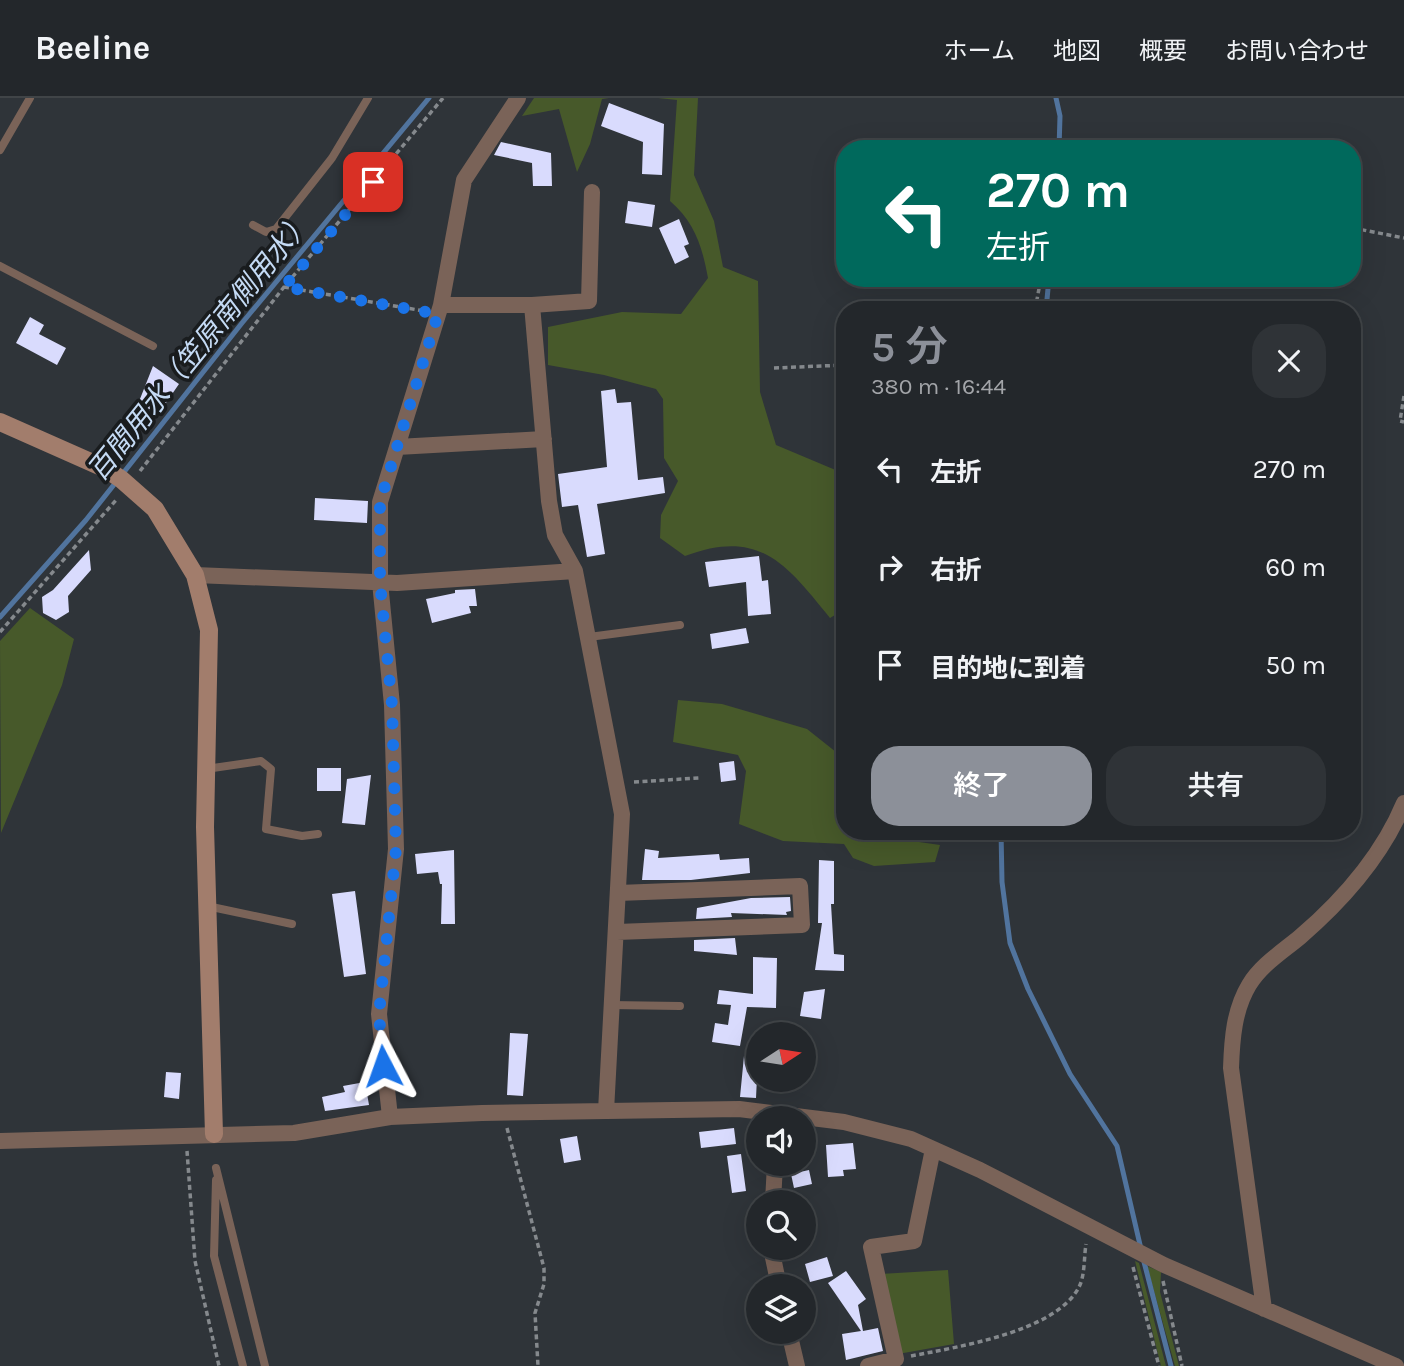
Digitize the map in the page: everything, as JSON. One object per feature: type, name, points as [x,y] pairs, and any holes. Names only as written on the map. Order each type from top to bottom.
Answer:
[{"type":"street","points":[[390,1117],[379,1014],[396,849],[392,705],[380,582],[380,502],[439,310],[464,180],[518,98]]},
{"type":"street","points":[[439,310],[589,301],[592,192]]},
{"type":"street","points":[[532,305],[555,535],[575,571],[618,782],[622,814],[606,1111]]},
{"type":"street","points":[[0,422],[104,468],[128,486],[155,509],[195,575],[209,629],[207,906],[214,1134]]},
{"type":"street","points":[[397,447],[544,439]]},
{"type":"street","points":[[195,575],[380,582],[575,571]]},
{"type":"street","points":[[1264,1309],[1231,1068],[1232,1038],[1239,1006],[1250,983],[1270,961],[1301,936],[1352,886],[1390,837],[1404,805]]},
{"type":"street","points":[[617,932],[802,925],[800,886],[618,893]]},
{"type":"street","points":[[0,1141],[294,1133],[390,1117],[746,1110]]},
{"type":"street","points":[[816,1119],[844,1122],[911,1139],[1164,1265],[1396,1366]]},
{"type":"street","points":[[869,1366],[896,1359],[872,1247],[914,1241],[933,1149]]},
{"type":"street","points":[[792,1344],[797,1366]]},
{"type":"lane","points":[[0,150],[30,98]]},
{"type":"lane","points":[[253,225],[266,232],[276,229],[332,158],[368,98]]},
{"type":"lane","points":[[0,266],[153,346]]},
{"type":"lane","points":[[589,637],[680,625]]},
{"type":"lane","points":[[206,769],[261,761],[271,769],[266,829],[302,836],[318,834]]},
{"type":"lane","points":[[207,906],[292,924]]},
{"type":"lane","points":[[610,1005],[680,1006]]},
{"type":"lane","points":[[243,1366],[214,1256],[216,1168],[265,1366]]},
{"type":"path","points":[[0,632],[76,549],[284,287],[443,98]]},
{"type":"path","points":[[1361,230],[1404,238]]},
{"type":"path","points":[[284,287],[439,310]]},
{"type":"path","points":[[774,368],[836,365]]},
{"type":"path","points":[[1404,396],[1400,421],[1404,422]]},
{"type":"path","points":[[618,782],[699,778]]},
{"type":"path","points":[[503,1113],[544,1268],[544,1284],[535,1314],[538,1366]]},
{"type":"path","points":[[186,1135],[195,1261],[219,1366]]},
{"type":"path","points":[[896,1359],[990,1338],[1039,1322],[1063,1307],[1080,1286],[1086,1244],[1093,1230]]},
{"type":"path","points":[[1129,1248],[1159,1366]]},
{"type":"path","points":[[1164,1265],[1163,1291],[1182,1366]]},
{"type":"green space","points":[[534,98],[609,98],[602,99],[590,144],[577,172],[559,109],[522,116]]},
{"type":"green space","points":[[658,98],[698,98],[694,175],[714,221],[723,267],[758,281],[760,392],[776,445],[836,470],[836,614],[830,618],[785,567],[769,556],[752,549],[733,546],[711,548],[685,556],[660,538],[661,515],[678,481],[664,458],[663,399],[656,389],[604,375],[548,365],[548,327],[622,312],[681,314],[708,278],[696,236],[686,218],[670,201],[677,100]]},
{"type":"green space","points":[[30,608],[74,639],[62,685],[1,833],[0,641]]},
{"type":"green space","points":[[678,700],[722,704],[807,729],[836,752],[836,840],[905,840],[940,845],[935,862],[874,866],[853,858],[844,844],[783,841],[739,824],[746,771],[738,755],[673,742]]},
{"type":"green space","points":[[1135,1261],[1139,1263],[1166,1366],[1161,1366]]},
{"type":"green space","points":[[1147,1266],[1161,1272],[1160,1292],[1179,1366],[1175,1366]]},
{"type":"green space","points":[[948,1270],[954,1344],[898,1354],[880,1274]]},
{"type":"building","points":[[609,103],[664,124],[662,175],[642,174],[643,142],[601,126]]},
{"type":"building","points":[[501,142],[551,153],[552,186],[533,186],[532,163],[494,155]]},
{"type":"building","points":[[628,201],[655,205],[652,227],[625,223]]},
{"type":"building","points":[[679,219],[689,244],[684,246],[689,257],[675,264],[659,228]]},
{"type":"building","points":[[30,317],[44,325],[39,334],[66,348],[57,365],[16,343]]},
{"type":"building","points":[[153,366],[179,384],[159,413],[138,404]]},
{"type":"building","points":[[615,389],[617,403],[631,402],[638,480],[663,477],[665,493],[597,504],[605,554],[587,557],[578,505],[562,507],[558,474],[607,467],[601,391]]},
{"type":"building","points":[[315,498],[368,501],[367,523],[314,520]]},
{"type":"building","points":[[89,550],[91,570],[68,596],[69,612],[56,620],[43,613],[42,597],[53,590]]},
{"type":"building","points":[[759,556],[762,581],[768,580],[771,614],[748,616],[746,582],[709,587],[705,562]]},
{"type":"building","points":[[475,589],[477,606],[469,606],[471,613],[432,623],[426,599],[455,593],[455,590]]},
{"type":"building","points":[[746,628],[749,643],[712,649],[710,634]]},
{"type":"building","points":[[734,761],[736,780],[721,782],[719,763]]},
{"type":"building","points":[[317,768],[341,768],[341,791],[317,791]]},
{"type":"building","points":[[371,775],[365,825],[342,823],[347,779]]},
{"type":"building","points":[[645,849],[659,851],[658,858],[719,854],[720,860],[749,858],[750,873],[691,880],[642,880]]},
{"type":"building","points":[[454,850],[455,924],[441,924],[442,884],[438,872],[417,874],[415,854]]},
{"type":"building","points":[[819,860],[834,861],[834,904],[831,904],[834,954],[844,955],[844,971],[815,970],[822,923],[818,923]]},
{"type":"building","points":[[355,891],[366,974],[344,977],[332,894]]},
{"type":"building","points":[[790,897],[791,911],[786,912],[787,915],[731,913],[732,917],[696,919],[697,908],[751,898]]},
{"type":"building","points":[[735,938],[737,955],[694,951],[694,940]]},
{"type":"building","points":[[753,957],[777,958],[776,1008],[747,1007],[740,1046],[712,1042],[715,1023],[728,1025],[731,1005],[717,1004],[719,990],[753,994]]},
{"type":"building","points":[[825,989],[821,1019],[800,1016],[804,992]]},
{"type":"building","points":[[510,1033],[528,1034],[523,1096],[507,1095]]},
{"type":"building","points":[[746,1056],[746,1092],[756,1092],[756,1098],[740,1097]]},
{"type":"building","points":[[166,1072],[181,1073],[179,1099],[164,1097]]},
{"type":"building","points":[[365,1082],[369,1105],[325,1111],[322,1097],[345,1092],[343,1086]]},
{"type":"building","points":[[734,1128],[736,1144],[701,1148],[699,1132]]},
{"type":"building","points":[[577,1136],[581,1160],[564,1163],[560,1139]]},
{"type":"building","points":[[853,1143],[856,1169],[843,1170],[844,1176],[828,1177],[826,1145]]},
{"type":"building","points":[[741,1154],[746,1191],[732,1193],[727,1156]]},
{"type":"building","points":[[791,1176],[810,1176],[812,1184],[794,1188]]},
{"type":"building","points":[[827,1257],[833,1276],[816,1280],[816,1274],[808,1274],[805,1264]]},
{"type":"building","points":[[846,1271],[866,1299],[858,1305],[863,1331],[878,1328],[883,1351],[846,1360],[842,1334],[861,1331],[828,1283]]},
{"type":"waterway","name":"百間用水（笠原南側用水）","points":[[0,617],[86,520],[242,323],[429,98]]},
{"type":"waterway","points":[[1056,98],[1060,116],[1059,140]]},
{"type":"waterway","points":[[1047,301],[1048,287]]},
{"type":"waterway","points":[[1001,840],[1002,882],[1010,943],[1028,989],[1070,1074],[1117,1146],[1141,1249]]},
{"type":"waterway","points":[[1143,1258],[1171,1366]]},
{"type":"route","points":[[373,182],[284,287],[438,314],[380,502],[380,582],[392,705],[396,849],[379,1014],[383,1066]]}]
